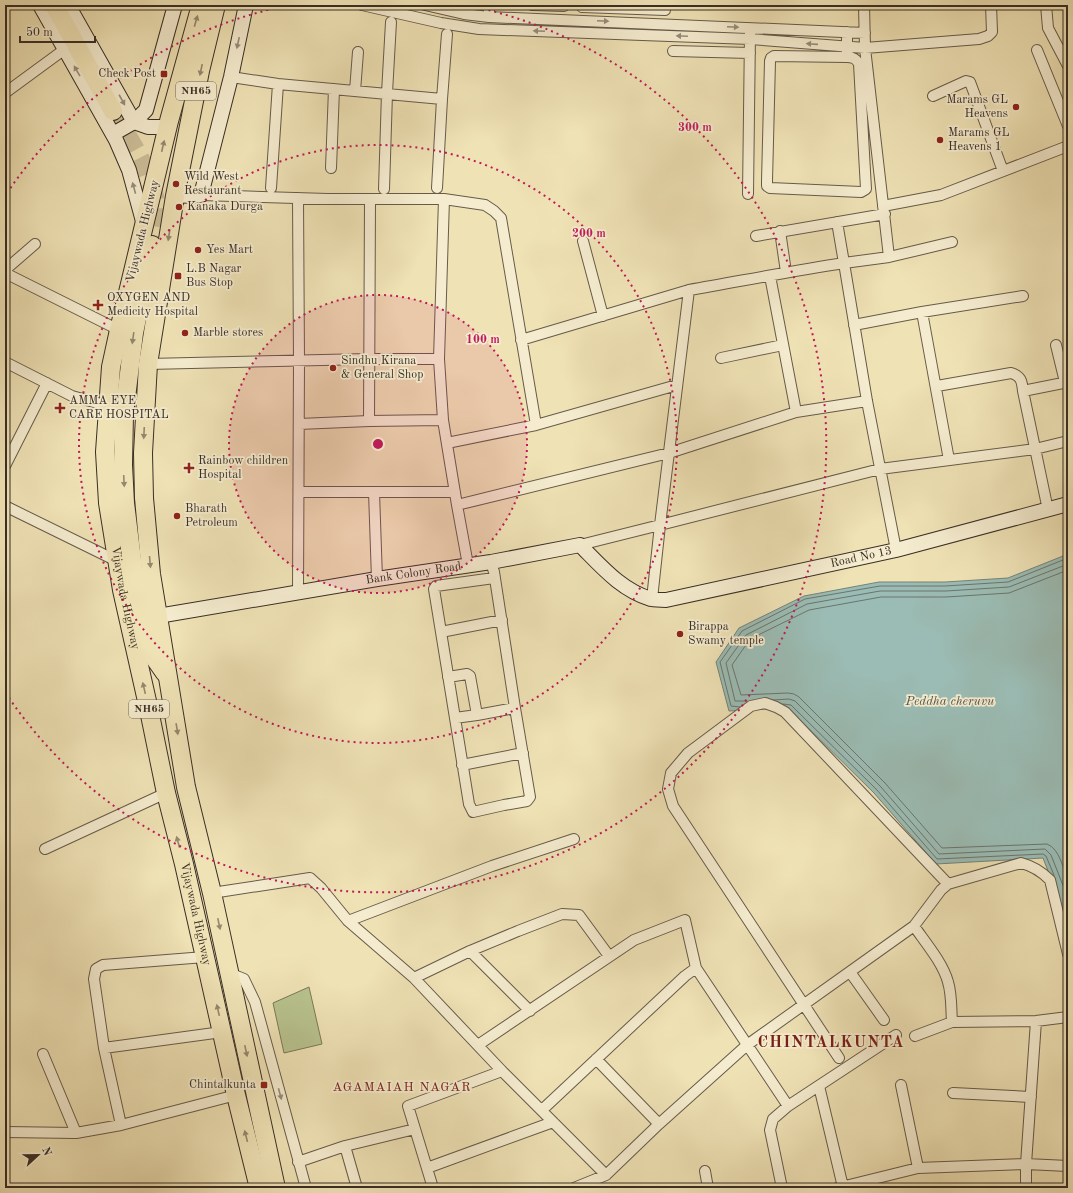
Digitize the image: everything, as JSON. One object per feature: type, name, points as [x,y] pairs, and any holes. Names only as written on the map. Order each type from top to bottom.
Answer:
[{"type":"highway","points":[[54,5],[114,111]]},
{"type":"highway","name":"Vijaywada Highway","points":[[201,5],[168,127],[118,330],[111,367],[105,452],[108,503],[122,590],[166,793],[184,864],[219,1013],[236,1095],[259,1188]]},
{"type":"highway","name":"Vijaywada Highway","points":[[216,5],[200,71],[175,196],[148,364],[143,462],[144,498],[150,567],[186,787],[212,893],[276,1188]]},
{"type":"highway","points":[[152,245],[134,333],[124,414],[123,466],[125,503],[134,576],[151,653],[168,677]]},
{"type":"highway","points":[[184,864],[204,860]]},
{"type":"street","points":[[40,5],[113,134],[129,170],[144,225]]},
{"type":"street","points":[[68,5],[134,122],[148,127],[168,127]]},
{"type":"street","points":[[113,134],[134,122],[146,110],[175,5]]},
{"type":"street","points":[[201,195],[231,77],[246,5]]},
{"type":"street","points":[[362,5],[441,23],[479,29],[750,39],[865,48],[988,36],[992,32],[991,5]]},
{"type":"street","points":[[426,5],[489,17],[865,33]]},
{"type":"street","points":[[489,5],[489,17]]},
{"type":"street","points":[[532,5],[564,6],[564,32]]},
{"type":"street","points":[[864,5],[865,48],[890,257]]},
{"type":"street","points":[[1046,5],[1048,28],[1068,66]]},
{"type":"street","points":[[581,20],[582,6],[665,8],[664,36]]},
{"type":"street","points":[[465,27],[467,14]]},
{"type":"street","points":[[384,188],[391,22]]},
{"type":"street","points":[[748,194],[750,28]]},
{"type":"street","points":[[846,57],[847,32]]},
{"type":"street","points":[[437,188],[447,34]]},
{"type":"street","points":[[833,45],[833,57]]},
{"type":"street","points":[[5,93],[65,49]]},
{"type":"street","points":[[673,50],[750,53]]},
{"type":"street","points":[[1037,50],[1068,126]]},
{"type":"street","points":[[355,91],[358,52]]},
{"type":"street","points":[[774,56],[846,57],[852,57],[857,60],[859,64],[866,189],[861,192],[770,188],[767,186],[767,181],[771,58],[774,56]]},
{"type":"street","points":[[231,77],[278,84],[442,98]]},
{"type":"street","points":[[933,96],[966,81],[970,82],[1003,172]]},
{"type":"street","points":[[271,188],[278,84]]},
{"type":"street","points":[[331,168],[334,89]]},
{"type":"street","points":[[756,236],[837,222],[941,195],[1068,146]]},
{"type":"street","points":[[175,196],[201,195],[298,198],[444,199],[485,205],[501,218],[536,425]]},
{"type":"street","points":[[298,198],[298,593]]},
{"type":"street","points":[[369,421],[368,359],[370,199]]},
{"type":"street","points":[[444,199],[440,359],[443,420],[468,565]]},
{"type":"street","points":[[837,222],[866,401],[896,550]]},
{"type":"street","points":[[780,231],[786,272]]},
{"type":"street","points":[[584,240],[603,316]]},
{"type":"street","points":[[521,340],[689,290],[786,272],[890,257],[952,242]]},
{"type":"street","points":[[35,244],[5,272],[118,330]]},
{"type":"street","points":[[770,276],[796,412]]},
{"type":"street","points":[[580,545],[612,577],[632,591],[652,599],[689,290]]},
{"type":"street","points":[[854,325],[922,312],[1023,296]]},
{"type":"street","points":[[922,312],[937,386],[949,460]]},
{"type":"street","points":[[722,358],[783,345]]},
{"type":"street","points":[[1024,391],[1067,382],[1056,345]]},
{"type":"street","points":[[148,364],[368,359],[440,359]]},
{"type":"street","points":[[5,362],[72,396],[108,406]]},
{"type":"street","points":[[937,386],[1011,374],[1017,375],[1022,382],[1048,510]]},
{"type":"street","points":[[5,466],[47,384]]},
{"type":"street","points":[[447,443],[536,425],[677,385]]},
{"type":"street","points":[[457,506],[669,453],[796,412],[866,401]]},
{"type":"street","points":[[298,424],[443,420]]},
{"type":"street","points":[[580,545],[880,469],[1035,449],[1068,441]]},
{"type":"street","points":[[299,492],[455,492]]},
{"type":"street","points":[[374,492],[377,579]]},
{"type":"street","name":"Road No 13","points":[[652,599],[666,600],[896,550],[1068,504]]},
{"type":"street","points":[[5,506],[117,560]]},
{"type":"street","name":"Bank Colony Road","points":[[158,616],[377,579],[491,562],[580,545]]},
{"type":"street","points":[[491,562],[502,620],[530,797],[527,801],[473,812],[469,804],[462,765],[434,589],[436,586],[494,578]]},
{"type":"street","points":[[441,632],[502,620]]},
{"type":"street","points":[[448,677],[467,674],[470,676],[477,715]]},
{"type":"street","points":[[839,1058],[673,806],[668,789],[671,773],[688,753],[751,706],[765,703],[776,707],[785,712],[948,884]]},
{"type":"street","points":[[455,718],[515,708]]},
{"type":"street","points":[[462,765],[523,753]]},
{"type":"street","points":[[45,850],[166,793]]},
{"type":"street","points":[[348,921],[492,866],[574,839]]},
{"type":"street","points":[[574,1188],[606,1175],[659,1124],[747,1045],[914,926],[941,890],[948,884],[1020,863],[1030,865],[1041,871],[1050,880],[1068,954]]},
{"type":"street","points":[[212,893],[310,878],[321,888],[348,921],[414,978],[502,1071],[606,1175]]},
{"type":"street","points":[[414,978],[470,951],[562,914],[579,915],[609,956]]},
{"type":"street","points":[[478,1045],[634,940],[685,920],[696,968],[788,1106]]},
{"type":"street","points":[[914,926],[934,955],[948,980],[950,988],[952,1022]]},
{"type":"street","points":[[470,951],[530,1011]]},
{"type":"street","points":[[121,1126],[104,1048],[94,979],[96,969],[103,965],[205,957]]},
{"type":"street","points":[[542,1110],[685,976],[696,968]]},
{"type":"street","points":[[850,972],[884,1020]]},
{"type":"street","points":[[229,973],[244,979],[255,1002],[306,1188]]},
{"type":"street","points":[[915,1036],[952,1022],[1036,1021],[1068,1017]]},
{"type":"street","points":[[1026,1188],[1026,1164],[1036,1021]]},
{"type":"street","points":[[104,1048],[222,1032]]},
{"type":"street","points":[[782,1188],[770,1130],[773,1119],[788,1106],[896,1035]]},
{"type":"street","points":[[43,1054],[76,1133]]},
{"type":"street","points":[[596,1059],[659,1124]]},
{"type":"street","points":[[433,1188],[408,1106],[502,1071]]},
{"type":"street","points":[[901,1085],[918,1168]]},
{"type":"street","points":[[819,1086],[840,1187],[918,1168],[1026,1164],[1068,1166]]},
{"type":"street","points":[[953,1093],[1031,1096]]},
{"type":"street","points":[[5,1132],[76,1133],[121,1126],[236,1095]]},
{"type":"street","points":[[427,1168],[553,1122]]},
{"type":"street","points":[[298,1162],[344,1146],[415,1129]]},
{"type":"street","points":[[344,1146],[357,1188]]},
{"type":"street","points":[[253,1166],[253,1188]]},
{"type":"street","points":[[705,1171],[708,1188]]},
{"type":"green space","points":[[309,987],[322,1044],[284,1053],[273,1003]]},
{"type":"water","name":"Peddha cheruvu","points":[[1068,554],[1068,922],[1043,858],[936,864],[874,793],[788,708],[729,711],[716,662],[739,628],[804,596],[879,582],[945,582],[1008,578]]},
{"type":"tunnel","points":[[113,111],[134,146],[146,170],[155,195],[157,218],[152,245]]},
{"type":"place","name":"Check Post","points":[[164,74]]},
{"type":"place","name":"Marams GL Heavens","points":[[1016,107]]},
{"type":"place","name":"Marams GL Heavens 1","points":[[940,140]]},
{"type":"place","name":"Wild West Restaurant","points":[[176,184]]},
{"type":"place","name":"Kanaka Durga","points":[[179,207]]},
{"type":"place","name":"Yes Mart","points":[[198,250]]},
{"type":"place","name":"L.B Nagar Bus Stop","points":[[178,276]]},
{"type":"place","name":"OXYGEN AND Medicity Hospital","points":[[98,305]]},
{"type":"place","name":"Marble stores","points":[[185,333]]},
{"type":"place","name":"Sindhu Kirana & General Shop","points":[[333,368]]},
{"type":"place","name":"AMMA EYE CARE HOSPITAL","points":[[60,408]]},
{"type":"place","name":"Rainbow children Hospital","points":[[189,468]]},
{"type":"place","name":"Bharath Petroleum","points":[[177,516]]},
{"type":"place","name":"Birappa Swamy temple","points":[[680,634]]},
{"type":"place","name":"Chintalkunta","points":[[264,1085]]},
{"type":"district","name":"CHINTALKUNTA","points":[[831,1043]]},
{"type":"district","name":"AGAMAIAH NAGAR","points":[[402,1087]]}]
